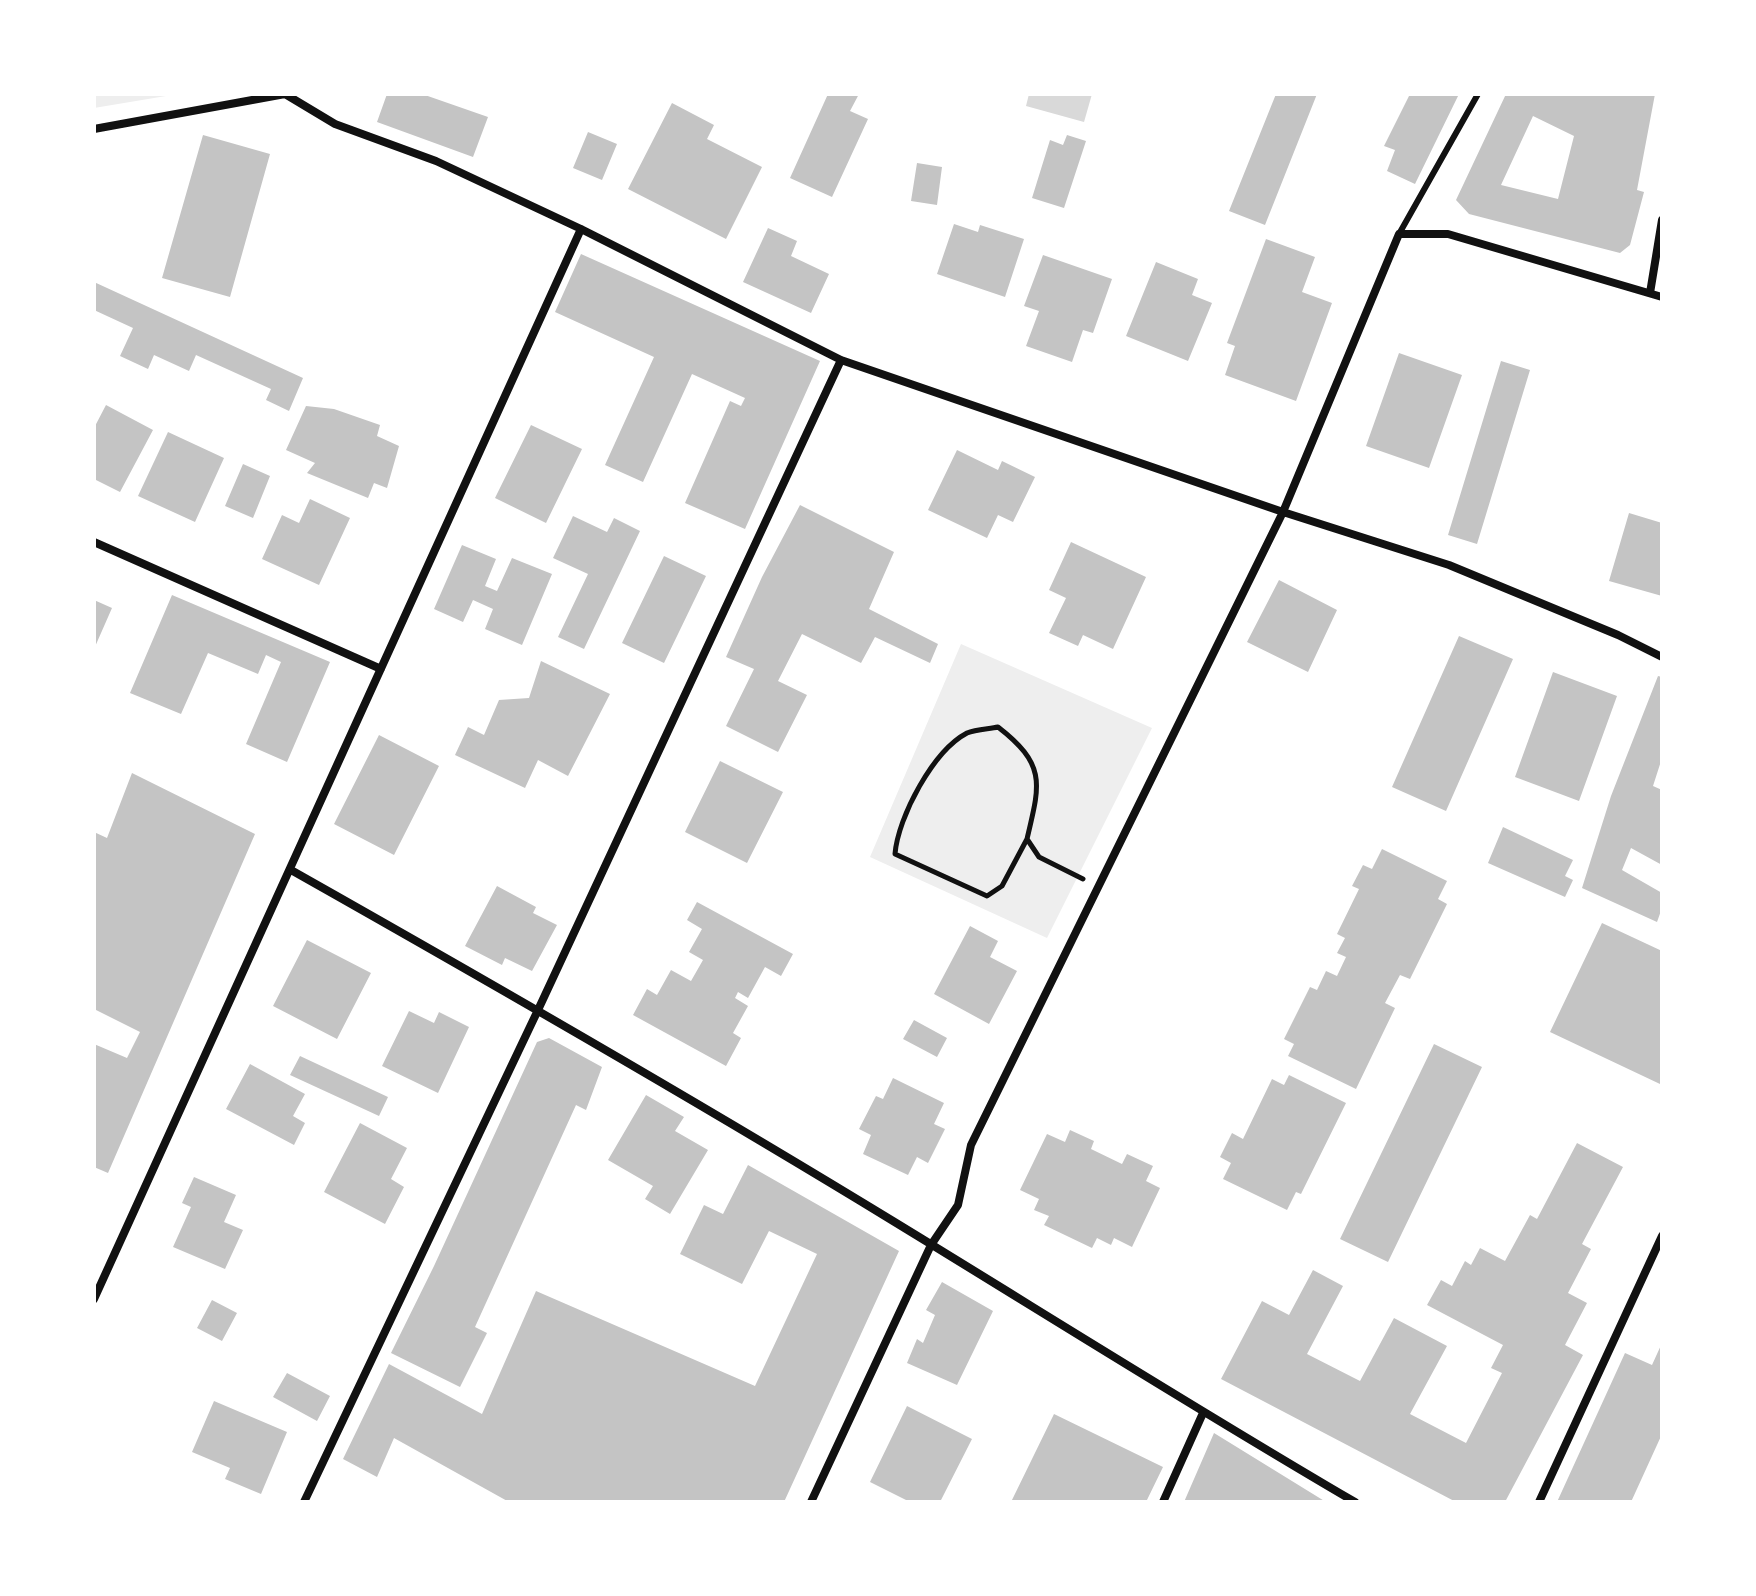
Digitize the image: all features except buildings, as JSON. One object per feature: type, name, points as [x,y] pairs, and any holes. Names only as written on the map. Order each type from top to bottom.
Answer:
[{"type":"street","points":[[94,129],[285,94],[335,124],[436,161],[581,229],[841,360],[1283,512],[1449,565],[1618,635],[1662,657]]},
{"type":"street","points":[[1650,293],[1662,220]]},
{"type":"street","points":[[94,1299],[581,229]]},
{"type":"street","points":[[811,1502],[931,1245],[958,1205],[971,1145],[1283,512],[1399,234],[1448,234],[1662,297]]},
{"type":"street","points":[[304,1502],[841,360]]},
{"type":"street","points":[[94,542],[381,669]]},
{"type":"street","points":[[291,870],[538,1010],[1355,1502]]},
{"type":"street","points":[[1539,1502],[1662,1236]]},
{"type":"street","points":[[1163,1502],[1203,1413]]},
{"type":"lane","points":[[1399,234],[1478,94]]},
{"type":"path","points":[[1027,839],[1002,886],[987,896],[895,854],[896,842],[909,807],[935,762],[968,733],[998,727],[1019,743],[1032,759],[1037,795],[1027,839],[1039,857],[1098,886]]},
{"type":"shaded area","points":[[94,94],[178,94],[94,108]]},
{"type":"shaded area","points":[[1029,94],[1092,94],[1084,122],[1026,106]]},
{"type":"shaded area","points":[[961,644],[1152,728],[1047,938],[870,857]]}]
